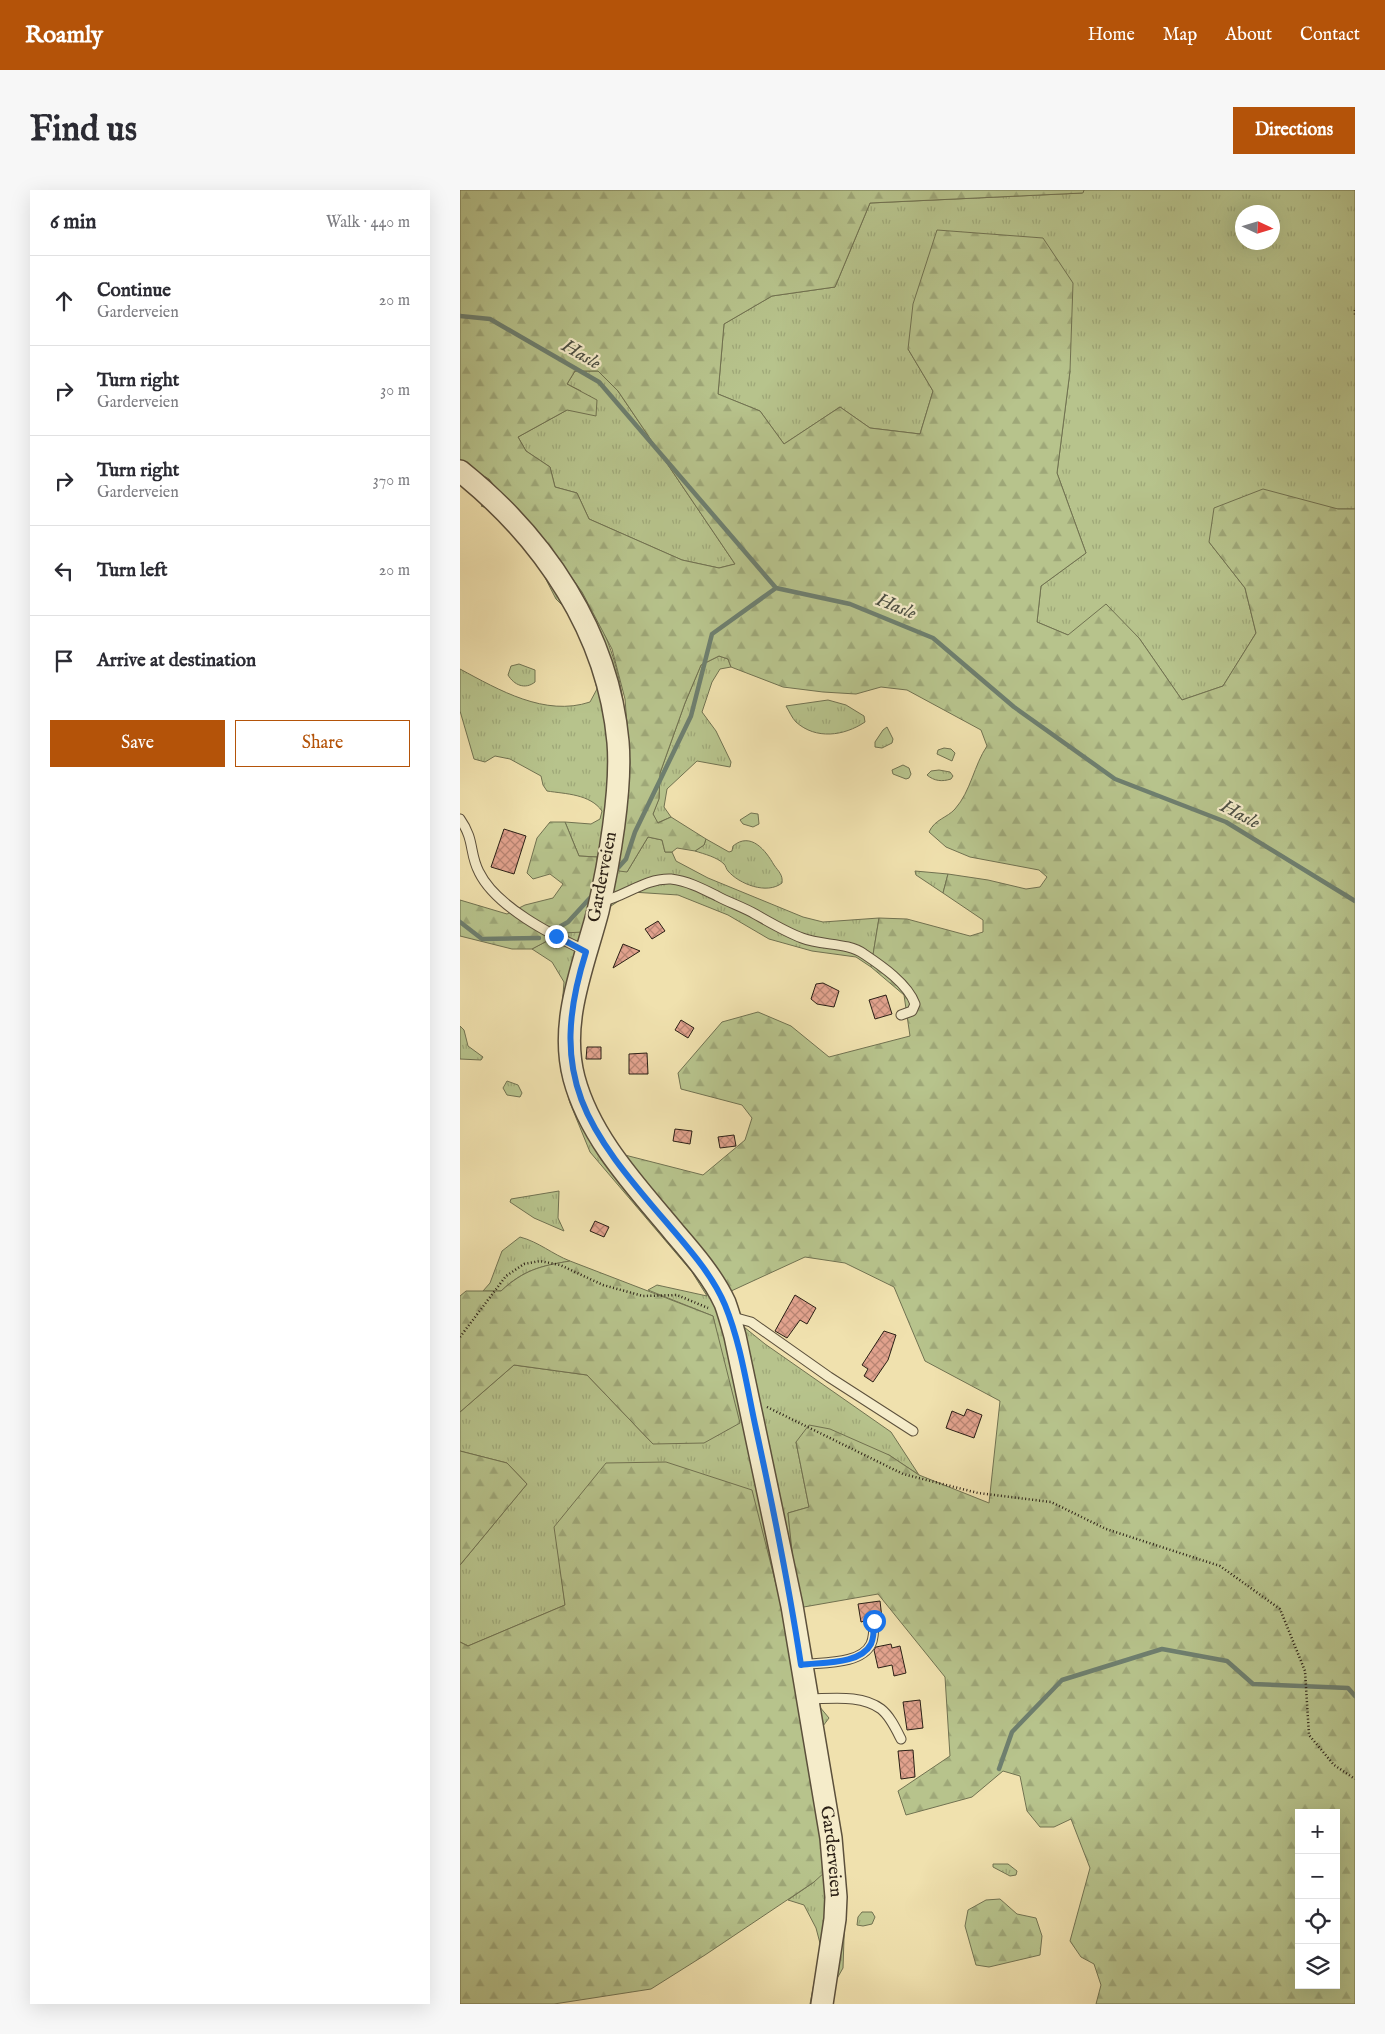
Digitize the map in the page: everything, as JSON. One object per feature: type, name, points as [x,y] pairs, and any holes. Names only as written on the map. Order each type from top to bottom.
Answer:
[{"type":"street","name":"Garderveien","points":[[460,471],[515,522],[548,562],[581,616],[602,664],[615,712],[618,770],[609,855],[600,902],[578,976],[570,1028],[573,1074],[583,1108],[604,1144],[708,1274],[729,1316],[751,1406],[786,1577],[824,1788],[836,1880],[835,1919],[822,2004]]},
{"type":"lane","points":[[460,818],[470,834],[478,870],[489,888],[528,919],[586,952]]},
{"type":"lane","points":[[600,902],[609,900],[640,884],[658,880],[679,880],[696,886],[814,943],[852,948],[864,954],[911,993],[915,1004],[912,1011],[901,1015]]},
{"type":"lane","points":[[729,1316],[751,1322],[829,1377],[913,1431]]},
{"type":"lane","points":[[801,1665],[851,1659],[861,1655],[871,1644],[874,1621]]},
{"type":"lane","points":[[807,1699],[853,1698],[881,1708],[888,1716],[901,1739]]},
{"type":"path","points":[[1355,310],[1355,315]]},
{"type":"path","points":[[460,1337],[506,1276],[524,1264],[540,1261],[560,1265],[602,1285],[642,1296],[677,1295],[729,1316]]},
{"type":"path","points":[[751,1406],[763,1405],[903,1474],[986,1494],[1051,1502],[1106,1529],[1220,1566],[1280,1609],[1305,1671],[1309,1734],[1334,1765],[1355,1779]]},
{"type":"green space","points":[[460,190],[1084,190],[1083,193],[870,203],[835,287],[772,296],[724,324],[718,394],[760,411],[784,444],[840,407],[870,428],[920,434],[933,391],[908,349],[913,304],[937,230],[1043,238],[1073,283],[1070,371],[1057,473],[1086,553],[1041,586],[1037,622],[1068,635],[1106,604],[1139,638],[1182,700],[1223,686],[1256,633],[1245,588],[1209,542],[1214,508],[1263,489],[1338,509],[1355,509],[1355,2004],[1096,2004],[1101,1985],[1094,1964],[1081,1957],[1070,1941],[1090,1868],[1071,1819],[1054,1827],[1040,1827],[1027,1811],[1020,1776],[1003,1771],[972,1797],[906,1815],[898,1791],[950,1756],[945,1677],[878,1594],[798,1608],[788,1513],[809,1507],[796,1442],[809,1425],[830,1429],[889,1455],[919,1475],[989,1503],[1000,1401],[925,1361],[894,1287],[845,1263],[805,1257],[729,1292],[617,1153],[703,1175],[745,1140],[752,1118],[742,1105],[681,1089],[678,1073],[722,1022],[758,1012],[791,1026],[829,1057],[910,1036],[904,995],[871,967],[879,918],[907,919],[970,936],[983,932],[983,920],[943,893],[948,874],[988,880],[1026,889],[1040,887],[1047,877],[1039,870],[970,857],[946,847],[929,832],[934,824],[955,809],[965,794],[987,746],[981,730],[907,690],[881,687],[856,694],[783,687],[731,667],[728,659],[719,656],[701,665],[685,703],[660,773],[659,799],[653,814],[658,823],[671,817],[706,839],[704,845],[695,851],[677,848],[672,852],[665,852],[662,840],[648,837],[627,872],[619,871],[615,862],[626,808],[630,763],[625,699],[612,649],[582,592],[557,557],[509,505],[489,479],[460,463]],"holes":[[[575,371],[598,371],[618,391],[735,564],[719,568],[682,560],[589,519],[577,493],[555,487],[550,467],[526,451],[518,437],[567,410],[596,416],[597,400],[567,384]]]},
{"type":"green space","points":[[1084,190],[1355,190],[1355,509],[1338,509],[1209,542],[1245,588],[1256,633],[1223,686],[1182,700],[1139,638],[1068,635],[1037,622],[1041,586],[1086,553],[1057,473],[1070,371],[908,349],[933,391],[920,434],[870,428],[840,407],[784,444],[760,411],[718,394],[724,324],[772,296],[835,287],[870,203],[1082,193]]},
{"type":"green space","points":[[575,371],[598,371],[618,391],[735,564],[719,568],[682,560],[589,519],[577,493],[555,487],[550,467],[526,451],[518,437],[567,410],[581,391],[567,384]]},
{"type":"green space","points":[[489,479],[571,575],[600,625],[614,659],[622,693],[626,727],[628,761],[627,872],[648,837],[662,840],[665,852],[672,852],[676,861],[708,878],[803,917],[823,922],[879,918],[871,967],[856,957],[812,951],[769,939],[728,915],[678,895],[632,892],[608,908],[576,1018],[582,1082],[594,1114],[739,1323],[765,1344],[891,1432],[919,1475],[889,1455],[796,1442],[809,1507],[788,1513],[798,1608],[819,1706],[829,1718],[823,1726],[832,1778],[845,1908],[843,1968],[831,1989],[829,2004],[810,2004],[821,1947],[816,1928],[804,1905],[788,1900],[814,1882],[555,1527],[565,1605],[468,1646],[460,1642],[460,1565],[527,1484],[507,1463],[460,1451],[460,1412],[514,1365],[587,1375],[653,1444],[717,1334],[713,1316],[648,1290],[657,1285],[707,1296],[692,1272],[590,1152],[570,1103],[561,1071],[559,1044],[564,982],[552,962],[532,949],[562,933],[597,857],[579,856],[565,822],[591,824],[600,819],[602,811],[597,805],[584,798],[547,791],[541,776],[510,759],[495,756],[485,762],[474,759],[460,711],[460,669],[506,693],[539,704],[573,706],[590,702],[597,689],[592,668],[569,612],[556,599],[537,562],[492,510],[481,506],[490,499]]},
{"type":"green space","points":[[719,656],[728,659],[731,667],[720,669],[712,682],[702,712],[716,731],[731,762],[730,767],[697,761],[667,789],[664,807],[671,817],[657,823],[653,814],[659,798],[660,773],[685,703],[701,665]]},
{"type":"green space","points":[[519,664],[535,670],[535,682],[524,686],[517,684],[510,678],[508,675],[511,666]]},
{"type":"green space","points":[[828,700],[846,705],[864,716],[865,722],[839,733],[821,734],[812,732],[796,722],[786,706]]},
{"type":"green space","points":[[887,727],[893,739],[892,743],[882,748],[875,747],[875,742]]},
{"type":"green space","points":[[944,748],[951,749],[955,753],[952,761],[937,754],[938,750]]},
{"type":"green space","points":[[903,765],[909,768],[911,774],[906,779],[893,774],[892,770]]},
{"type":"green space","points":[[931,771],[950,772],[953,776],[951,779],[941,781],[932,779],[927,775]]},
{"type":"green space","points":[[751,813],[758,814],[759,824],[753,827],[743,824],[740,820]]},
{"type":"green space","points":[[550,822],[565,822],[579,856],[597,857],[597,882],[584,932],[562,933],[532,949],[512,949],[460,936],[460,900],[507,914],[525,905],[553,898],[563,884],[550,874],[533,879],[527,873],[537,838]]},
{"type":"green space","points":[[706,839],[729,852],[732,851],[733,846],[740,842],[752,842],[767,854],[779,872],[782,883],[769,888],[761,888],[739,880],[721,862],[695,851],[704,845]]},
{"type":"green space","points":[[915,871],[948,874],[943,893],[916,875]]},
{"type":"green space","points":[[460,1026],[464,1030],[468,1046],[483,1057],[481,1060],[460,1059]]},
{"type":"green space","points":[[507,1081],[518,1085],[522,1093],[520,1097],[507,1095],[503,1088]]},
{"type":"green space","points":[[559,1191],[558,1218],[564,1231],[534,1218],[510,1202],[511,1199]]},
{"type":"green space","points":[[520,1237],[570,1261],[533,1270],[517,1278],[501,1291],[483,1291],[490,1283],[502,1251]]},
{"type":"green space","points":[[570,1261],[713,1316],[740,1423],[704,1443],[653,1444],[587,1375],[514,1365],[460,1412],[460,1296],[466,1291],[501,1291],[517,1278],[533,1270]]},
{"type":"green space","points":[[460,1451],[507,1463],[527,1484],[460,1565]]},
{"type":"green space","points":[[666,1462],[752,1490],[783,1612],[826,1871],[814,1882],[651,1989],[554,2004],[460,2004],[460,1642],[468,1646],[565,1605],[554,1527],[606,1463]]},
{"type":"green space","points":[[993,1864],[1008,1864],[1017,1871],[1016,1875],[1010,1876],[993,1867]]},
{"type":"green space","points":[[1000,1899],[1017,1914],[1036,1918],[1042,1936],[1040,1955],[989,1967],[976,1965],[965,1926],[968,1910],[986,1900]]},
{"type":"green space","points":[[862,1912],[872,1912],[875,1917],[872,1924],[857,1925],[858,1917]]},
{"type":"building","points":[[504,829],[526,836],[514,874],[491,867]]},
{"type":"building","points":[[658,921],[665,931],[652,939],[645,929]]},
{"type":"building","points":[[623,944],[640,951],[613,968]]},
{"type":"building","points":[[823,983],[839,991],[834,1007],[817,1004],[811,999],[816,984]]},
{"type":"building","points":[[886,995],[892,1014],[875,1019],[869,1000]]},
{"type":"building","points":[[681,1020],[694,1028],[688,1038],[675,1030]]},
{"type":"building","points":[[587,1047],[601,1047],[601,1059],[586,1059]]},
{"type":"building","points":[[647,1053],[648,1074],[629,1074],[629,1054]]},
{"type":"building","points":[[675,1129],[692,1131],[690,1144],[673,1141]]},
{"type":"building","points":[[734,1135],[736,1146],[720,1148],[718,1137]]},
{"type":"building","points":[[595,1221],[609,1227],[604,1237],[590,1231]]},
{"type":"building","points":[[795,1295],[816,1308],[807,1324],[800,1320],[787,1338],[775,1331]]},
{"type":"building","points":[[884,1331],[896,1335],[888,1360],[873,1382],[864,1376],[868,1369],[862,1365]]},
{"type":"building","points":[[967,1409],[982,1415],[974,1438],[946,1428],[952,1411],[964,1416]]},
{"type":"building","points":[[880,1601],[882,1618],[874,1615],[868,1620],[861,1622],[858,1604]]},
{"type":"building","points":[[891,1644],[892,1648],[900,1646],[906,1673],[894,1676],[892,1665],[878,1668],[874,1650],[876,1647]]},
{"type":"building","points":[[920,1700],[923,1728],[907,1730],[903,1702]]},
{"type":"building","points":[[913,1750],[915,1777],[901,1779],[898,1751]]},
{"type":"waterway","name":"Hasle","points":[[460,316],[490,319],[599,382],[776,588],[850,604],[933,638],[1014,707],[1115,779],[1226,822],[1355,901]]},
{"type":"waterway","points":[[617,869],[626,859],[635,832],[691,716],[712,634],[776,588]]},
{"type":"waterway","points":[[561,926],[568,922],[590,898]]},
{"type":"waterway","points":[[460,922],[482,939],[539,938]]},
{"type":"waterway","points":[[999,1769],[1012,1732],[1062,1680],[1162,1649],[1227,1661],[1253,1684],[1348,1688],[1355,1696]]},
{"type":"route","points":[[556,936],[586,952],[578,976],[570,1028],[570,1052],[573,1074],[583,1108],[604,1144],[708,1274],[725,1303],[743,1369],[765,1471],[792,1606],[801,1665],[851,1659],[861,1655],[871,1644],[874,1633],[874,1621]]}]
